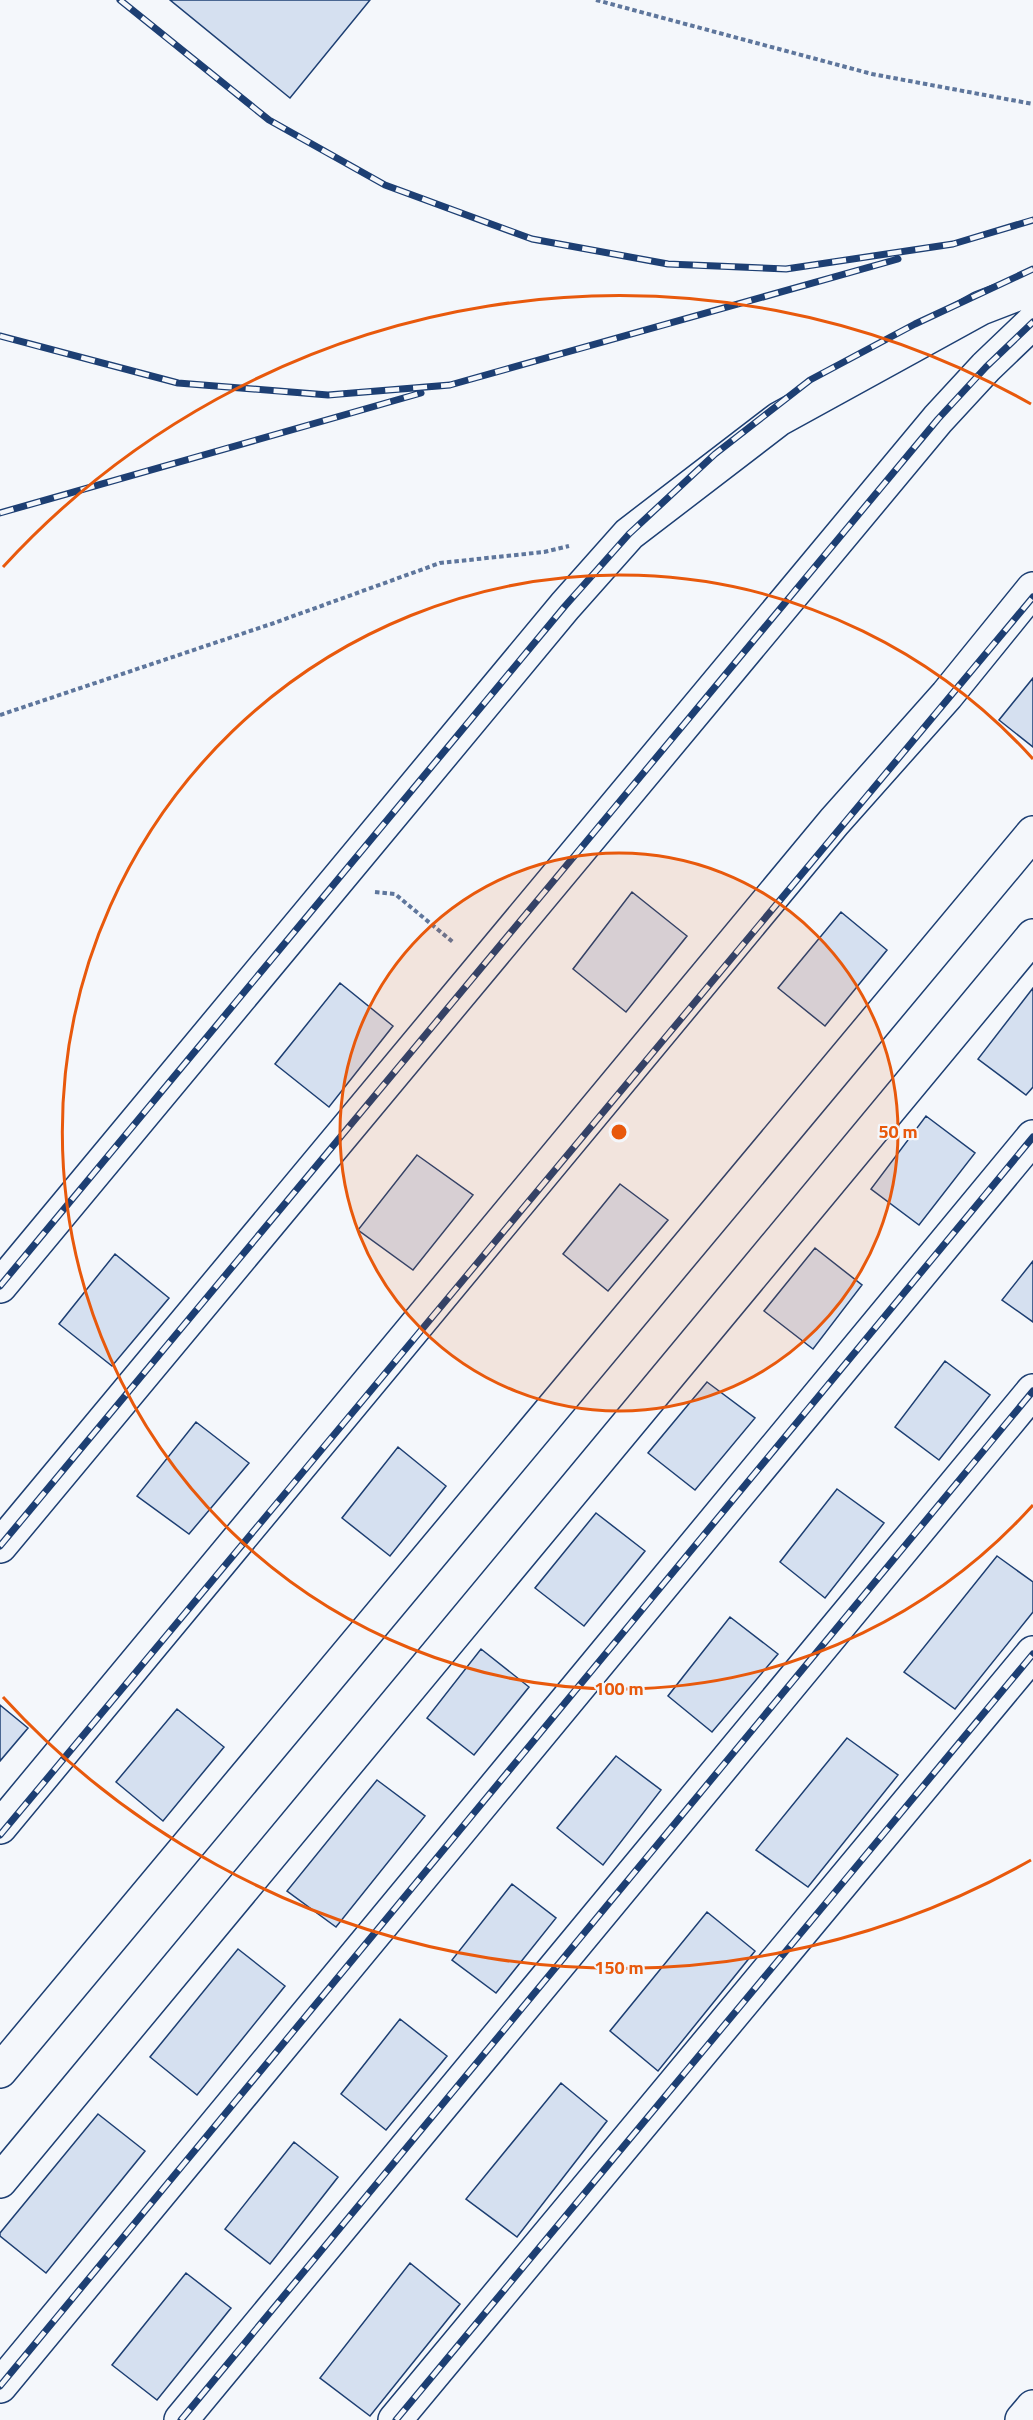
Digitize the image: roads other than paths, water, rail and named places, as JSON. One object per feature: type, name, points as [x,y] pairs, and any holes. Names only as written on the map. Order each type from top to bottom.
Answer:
[{"type":"lane","points":[[0,1286],[558,615],[629,534],[779,419],[981,308],[1033,288]]},
{"type":"lane","points":[[0,1546],[938,419],[986,367],[1033,322]]},
{"type":"lane","points":[[0,1827],[834,822],[947,695],[1033,589]]},
{"type":"lane","points":[[0,2071],[1033,832]]},
{"type":"lane","points":[[0,2181],[1033,936]]},
{"type":"lane","points":[[0,2386],[1033,1137]]},
{"type":"lane","points":[[181,2420],[1033,1391]]},
{"type":"lane","points":[[395,2420],[1033,1653]]},
{"type":"lane","points":[[1022,2420],[1033,2407]]},
{"type":"railway","points":[[120,0],[269,120],[385,185],[532,239],[668,264],[786,269],[953,244],[1033,220]]},
{"type":"railway","points":[[0,336],[178,383],[328,395],[450,385],[898,259]]},
{"type":"railway","points":[[0,1286],[565,606],[629,534],[715,454],[810,380],[915,324],[1033,269]]},
{"type":"railway","points":[[0,1546],[938,419],[986,367],[1033,322]]},
{"type":"railway","points":[[0,513],[421,393]]},
{"type":"railway","points":[[0,1835],[1033,597]]},
{"type":"railway","points":[[0,2386],[1033,1137]]},
{"type":"railway","points":[[181,2420],[1033,1391]]},
{"type":"railway","points":[[396,2420],[1033,1654]]}]
